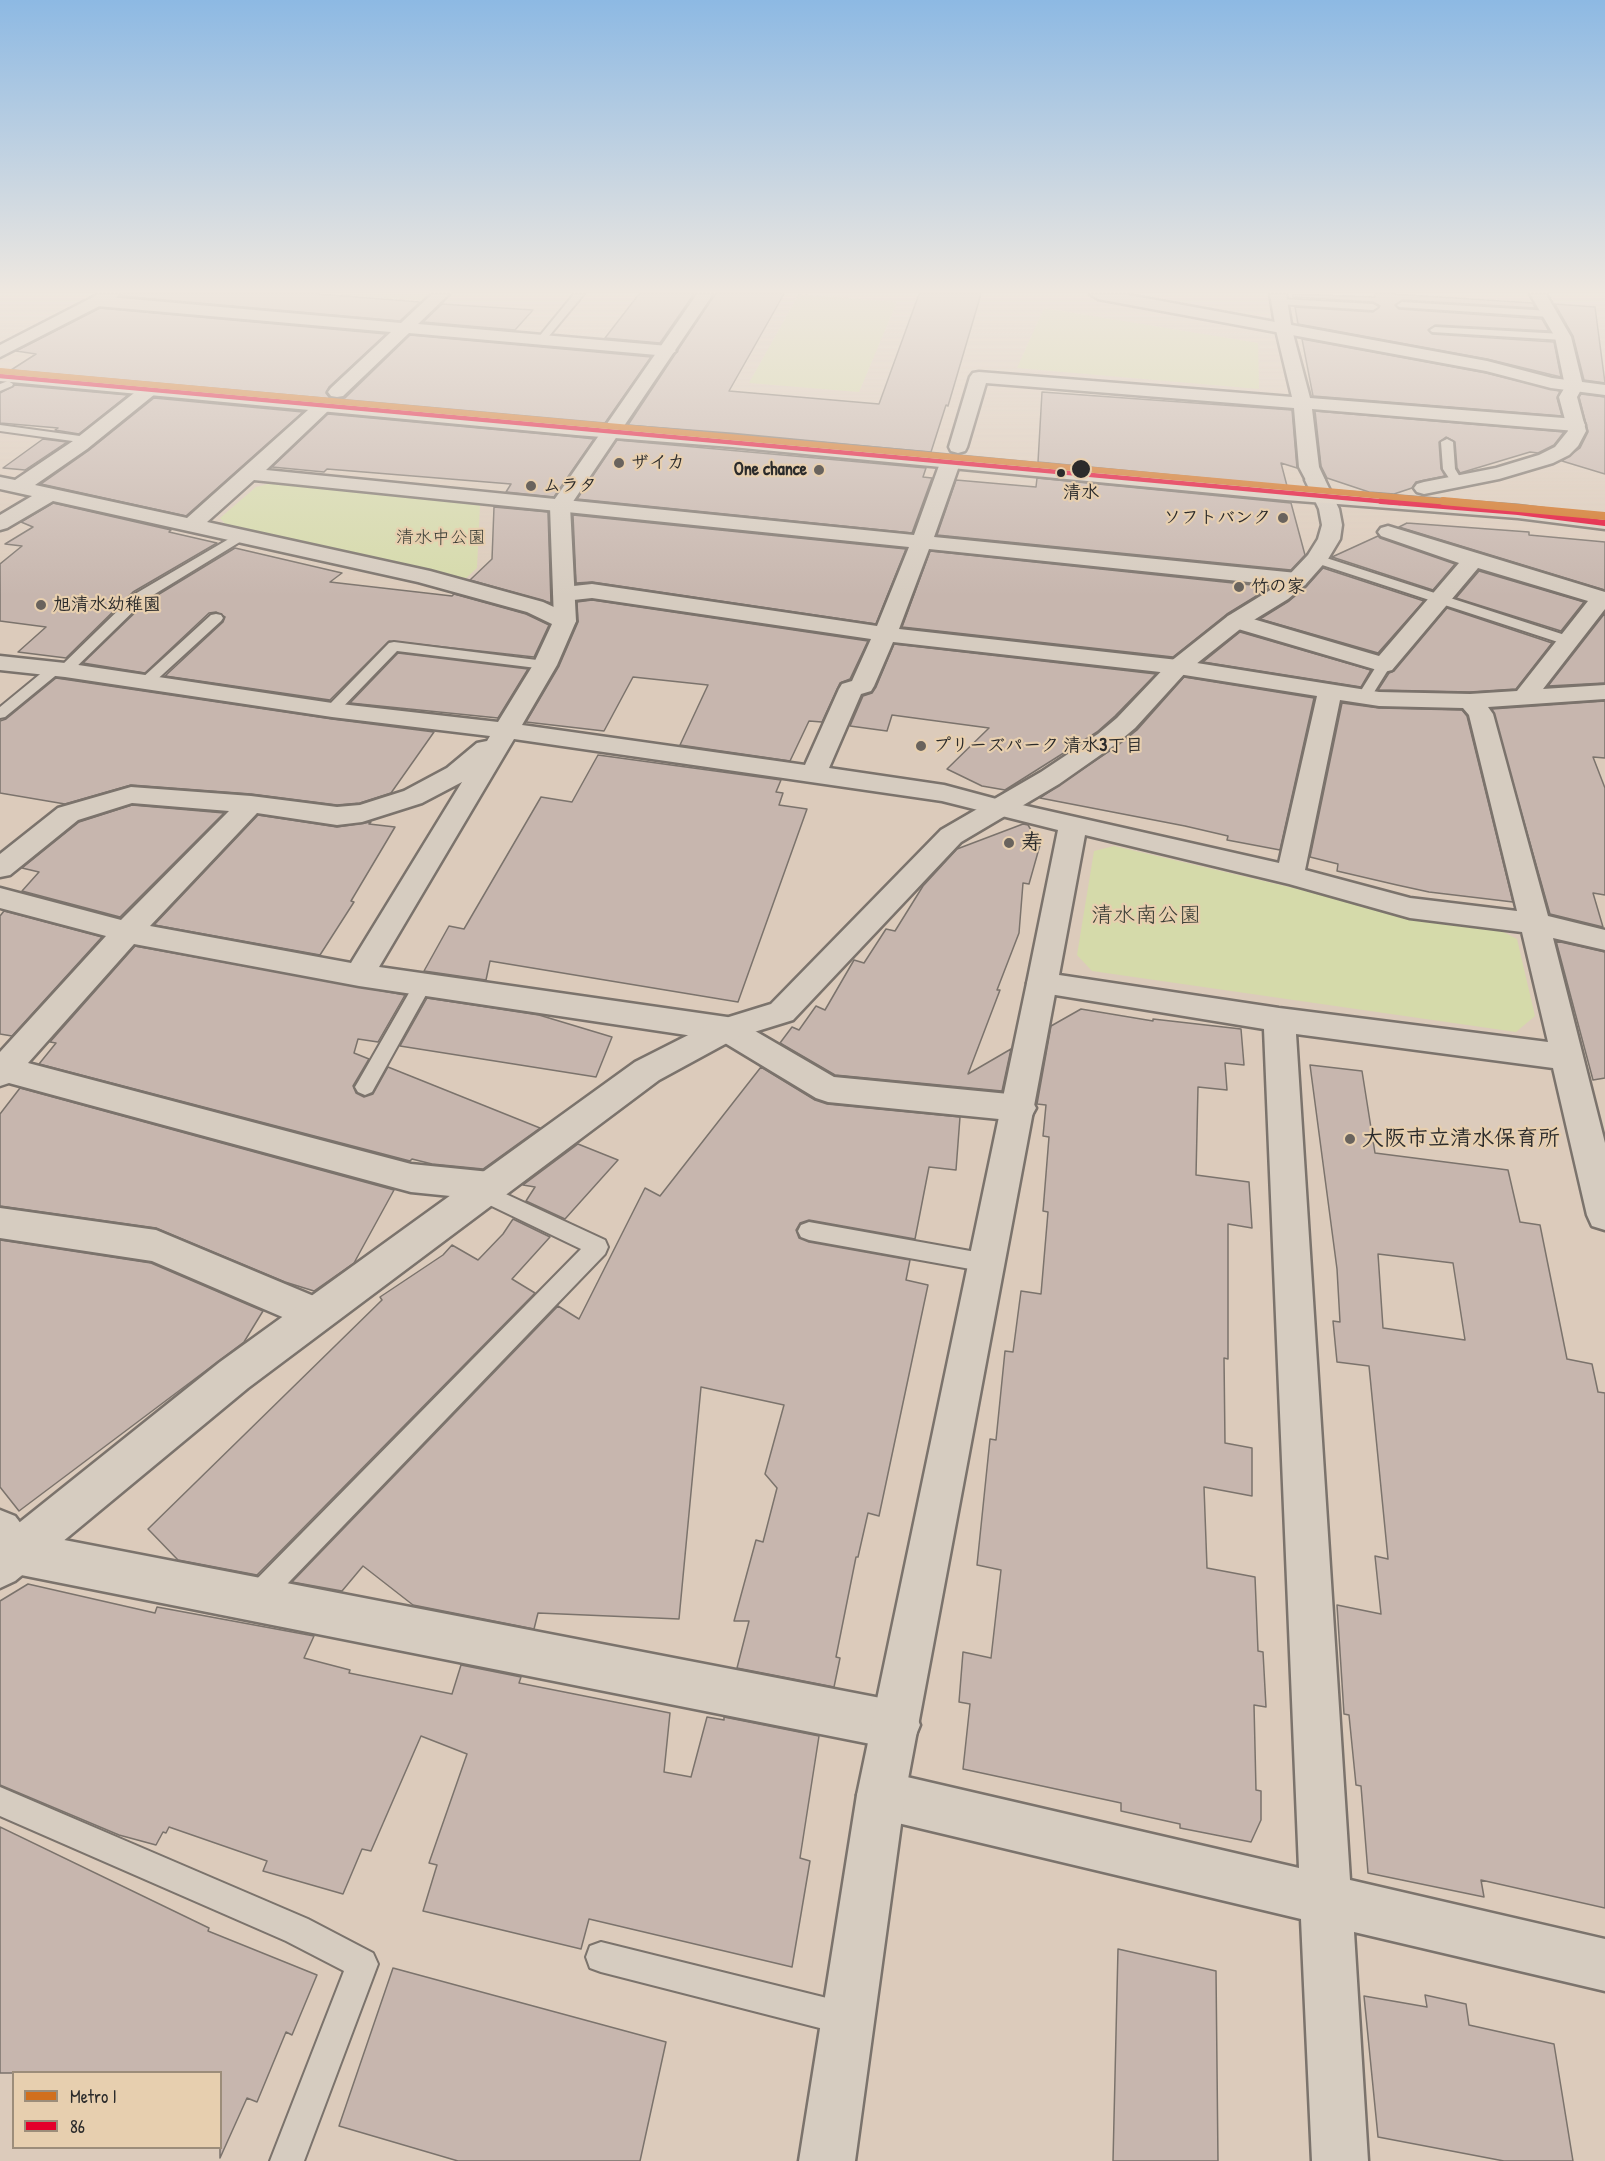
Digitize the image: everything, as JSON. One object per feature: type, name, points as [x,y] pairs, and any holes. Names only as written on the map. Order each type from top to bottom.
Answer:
[{"type":"highway","points":[[202,395],[565,429],[616,424]]},
{"type":"highway","points":[[365,395],[616,424],[1319,488],[1605,523]]},
{"type":"highway","points":[[1319,488],[1424,488],[1605,504]]},
{"type":"street","points":[[9,485],[87,440],[143,395]]},
{"type":"street","points":[[359,975],[544,665],[565,621],[560,506],[637,395]]},
{"type":"street","points":[[814,774],[851,689],[862,686],[885,634],[922,542],[974,395]]},
{"type":"street","points":[[1210,395],[1576,425]]},
{"type":"street","points":[[5,1550],[315,1314],[646,1071],[727,1029],[782,1011],[951,836],[1050,778],[1107,739],[1126,723],[1178,668],[1236,621],[1280,594],[1297,580],[1317,559],[1329,538],[1332,525],[1329,509],[1309,468],[1300,395]]},
{"type":"street","points":[[1424,488],[1457,483],[1546,459],[1562,451],[1577,431],[1569,395]]},
{"type":"street","points":[[190,526],[323,406]]},
{"type":"street","points":[[250,474],[1297,580]]},
{"type":"street","points":[[9,485],[422,576],[535,607],[565,621]]},
{"type":"street","points":[[0,524],[51,493]]},
{"type":"street","points":[[1388,532],[1473,560],[1604,598],[1566,640],[1525,696]]},
{"type":"street","points":[[1236,621],[1384,664],[1473,560]]},
{"type":"street","points":[[564,594],[592,591],[885,634],[1178,668],[1364,697],[1470,701],[1605,692]]},
{"type":"street","points":[[0,663],[60,669],[332,710],[506,730],[944,793],[998,808],[1290,875],[1410,908],[1535,923],[1605,940]]},
{"type":"street","points":[[1290,875],[1330,692]]},
{"type":"street","points":[[1470,701],[1480,714],[1535,923],[1605,1215]]},
{"type":"street","points":[[0,868],[68,814],[131,795],[251,804],[337,816],[362,813],[413,797],[456,774],[506,730]]},
{"type":"street","points":[[251,804],[128,932],[2,1071],[411,1178],[486,1189]]},
{"type":"street","points":[[827,2161],[881,1795],[1019,1108],[1073,824]]},
{"type":"street","points":[[0,898],[128,932],[359,975],[727,1029],[828,1089],[1019,1108]]},
{"type":"street","points":[[1042,983],[1279,1020],[1566,1057]]},
{"type":"street","points":[[1279,1020],[1340,2161]]},
{"type":"street","points":[[0,1223],[156,1246],[315,1314]]},
{"type":"street","points":[[5,1550],[896,1725]]},
{"type":"street","points":[[881,1795],[1605,1965]]},
{"type":"lane","points":[[0,428],[87,440]]},
{"type":"lane","points":[[1447,442],[1449,468],[1457,483]]},
{"type":"lane","points":[[0,714],[60,669],[140,597],[240,537]]},
{"type":"lane","points":[[1317,559],[1566,640]]},
{"type":"lane","points":[[146,682],[216,618]]},
{"type":"lane","points":[[332,710],[394,646],[544,665]]},
{"type":"lane","points":[[1364,697],[1384,664]]},
{"type":"lane","points":[[365,1087],[423,984]]},
{"type":"lane","points":[[253,1600],[597,1247],[486,1189]]},
{"type":"lane","points":[[809,1231],[987,1263]]},
{"type":"lane","points":[[0,1801],[297,1930],[362,1964],[287,2161]]},
{"type":"lane","points":[[601,1958],[847,2019]]},
{"type":"green space","name":"清水中公園","points":[[276,482],[480,505],[477,568],[463,581],[226,525],[220,518],[256,487]]},
{"type":"green space","name":"清水南公園","points":[[1114,846],[1413,916],[1498,929],[1517,939],[1535,1016],[1516,1032],[1092,971],[1077,955],[1094,851]]},
{"type":"building","points":[[0,395],[128,395],[79,434],[55,430],[58,428],[0,423]]},
{"type":"building","points":[[289,395],[327,395],[335,399]]},
{"type":"building","points":[[348,395],[625,395],[605,423],[337,399],[345,398]]},
{"type":"building","points":[[648,395],[773,395],[879,404],[882,395],[951,395],[931,452],[628,425]]},
{"type":"building","points":[[1042,395],[1082,395],[1292,410],[1297,468],[1281,463],[1287,486],[1038,462]]},
{"type":"building","points":[[1558,395],[1557,398],[1562,416],[1313,396]]},
{"type":"building","points":[[1588,395],[1605,397],[1605,474],[1562,461],[1580,448],[1588,432],[1579,397]]},
{"type":"building","points":[[154,398],[303,412],[186,516],[41,484],[88,451]]},
{"type":"building","points":[[1315,411],[1564,432],[1554,445],[1538,453],[1530,452],[1460,473],[1457,468],[1455,442],[1446,437],[1439,442],[1441,469],[1445,476],[1416,482],[1412,488],[1394,494],[1369,492],[1327,478],[1321,466]]},
{"type":"building","points":[[328,414],[594,439],[554,497],[506,492],[511,484],[327,469],[324,472],[272,467]]},
{"type":"building","points":[[43,439],[67,442],[25,470],[3,468]]},
{"type":"building","points":[[617,440],[926,468],[923,477],[932,478],[912,533],[577,499]]},
{"type":"building","points":[[1037,478],[1291,503],[1305,555],[1291,570],[937,535],[956,480],[1036,487]]},
{"type":"building","points":[[53,503],[217,543],[133,592],[66,658],[18,652],[46,627],[0,621],[0,564],[22,546],[5,544],[33,527],[21,522]]},
{"type":"building","points":[[494,507],[548,512],[551,603],[470,580],[492,559]]},
{"type":"building","points":[[573,515],[906,549],[876,624],[592,582],[576,583]]},
{"type":"building","points":[[1407,523],[1529,532],[1529,535],[1605,542],[1605,590],[1399,527]]},
{"type":"building","points":[[1378,536],[1455,564],[1433,590],[1332,557]]},
{"type":"building","points":[[235,548],[342,573],[330,582],[452,596],[454,594],[526,614],[549,625],[534,657],[389,641],[330,700],[165,676],[223,622],[225,617],[216,612],[209,613],[145,673],[83,663],[146,602]]},
{"type":"building","points":[[930,551],[1271,587],[1227,614],[1173,657],[902,627]]},
{"type":"building","points":[[1323,568],[1424,601],[1378,653],[1260,619],[1289,601]]},
{"type":"building","points":[[1479,571],[1584,602],[1561,631],[1456,598]]},
{"type":"building","points":[[592,600],[868,641],[850,679],[840,683],[822,722],[809,721],[790,761],[680,745],[708,685],[633,677],[604,731],[526,722],[559,666],[578,622],[577,602]]},
{"type":"building","points":[[1447,608],[1552,643],[1516,689],[1470,692],[1378,690],[1389,673],[1394,671]]},
{"type":"building","points":[[1605,613],[1605,683],[1548,686]]},
{"type":"building","points":[[1240,632],[1371,670],[1361,687],[1203,662]]},
{"type":"building","points":[[894,644],[1156,674],[1097,732],[1005,790],[982,786],[947,769],[989,728],[892,715],[887,731],[850,726],[863,696],[872,693],[876,687]]},
{"type":"building","points":[[398,653],[528,669],[498,718],[350,703]]},
{"type":"building","points":[[1184,677],[1314,698],[1280,850],[1227,840],[1228,836],[1185,826],[1040,798],[1137,730]]},
{"type":"building","points":[[56,678],[434,732],[391,793],[360,803],[337,805],[251,794],[131,785],[65,804],[0,793],[0,721],[6,719]]},
{"type":"building","points":[[1605,701],[1605,758],[1593,757],[1605,788],[1605,895],[1593,893],[1603,927],[1550,914],[1492,709]]},
{"type":"building","points":[[1342,703],[1379,708],[1462,710],[1467,716],[1513,902],[1429,892],[1397,885],[1337,871],[1338,864],[1310,857]]},
{"type":"building","points":[[598,755],[781,780],[776,792],[783,793],[779,805],[807,809],[738,1002],[490,961],[486,980],[424,971],[449,926],[464,929],[541,797],[572,802]]},
{"type":"building","points":[[132,805],[224,813],[120,917],[22,891],[39,872],[22,868],[79,822]]},
{"type":"building","points":[[258,815],[337,827],[371,822],[369,824],[395,827],[351,901],[354,902],[320,955],[154,925]]},
{"type":"building","points":[[1023,824],[1028,825],[1040,845],[1029,884],[1023,883],[1019,933],[968,1074],[1011,1049],[1002,1091],[835,1075],[780,1043],[792,1027],[799,1030],[816,1006],[825,1010],[854,960],[864,963],[886,929],[895,931],[923,886],[957,849]]},
{"type":"building","points":[[4,911],[102,937],[12,1036],[0,1034],[0,916]]},
{"type":"building","points":[[1556,941],[1605,952],[1605,1078],[1593,1080]]},
{"type":"building","points":[[135,946],[405,995],[378,1042],[358,1039],[354,1053],[369,1059],[353,1086],[356,1093],[364,1097],[373,1094],[388,1067],[540,1128],[483,1169],[432,1164],[412,1159],[410,1161],[39,1064],[56,1043],[50,1042]]},
{"type":"building","points":[[427,998],[539,1015],[612,1037],[596,1077],[400,1046]]},
{"type":"building","points":[[1081,1009],[1153,1021],[1153,1019],[1241,1029],[1244,1065],[1225,1063],[1227,1090],[1198,1087],[1196,1175],[1249,1182],[1252,1228],[1228,1224],[1228,1359],[1224,1358],[1225,1443],[1252,1448],[1252,1496],[1204,1487],[1207,1568],[1255,1577],[1258,1651],[1263,1652],[1266,1707],[1254,1705],[1256,1790],[1261,1791],[1261,1820],[1251,1842],[1180,1828],[1180,1824],[1121,1811],[1121,1803],[963,1769],[970,1704],[959,1702],[963,1652],[991,1658],[1001,1570],[977,1565],[990,1439],[996,1440],[1005,1351],[1013,1352],[1021,1291],[1041,1294],[1048,1212],[1043,1211],[1049,1137],[1043,1136],[1046,1105],[1037,1104],[1051,1026]]},
{"type":"building","points":[[1310,1065],[1362,1071],[1375,1153],[1508,1170],[1520,1222],[1540,1225],[1567,1359],[1592,1364],[1598,1392],[1605,1393],[1605,1908],[1481,1880],[1484,1897],[1368,1873],[1361,1786],[1356,1785],[1349,1715],[1344,1714],[1337,1605],[1381,1614],[1375,1556],[1388,1559],[1369,1366],[1337,1362],[1333,1321],[1340,1322],[1337,1269]],"holes":[[[1378,1254],[1453,1263],[1465,1340],[1383,1328]]]},
{"type":"building","points":[[761,1067],[815,1100],[827,1104],[960,1117],[956,1170],[929,1167],[915,1239],[809,1220],[800,1223],[796,1230],[799,1238],[809,1242],[910,1260],[906,1280],[928,1285],[879,1516],[868,1513],[858,1557],[856,1557],[836,1657],[840,1658],[834,1687],[737,1668],[749,1621],[734,1621],[756,1540],[763,1542],[777,1488],[765,1474],[784,1405],[701,1387],[679,1619],[538,1613],[534,1629],[413,1605],[363,1566],[342,1591],[292,1582],[558,1306],[579,1319],[645,1188],[660,1196]]},
{"type":"building","points":[[20,1088],[394,1190],[354,1263],[314,1291],[285,1282],[156,1228],[0,1206],[0,1114]]},
{"type":"building","points":[[578,1144],[618,1160],[565,1219],[526,1201],[535,1187],[523,1185]]},
{"type":"building","points":[[513,1219],[550,1237],[512,1279],[535,1293],[257,1575],[178,1560],[148,1529],[382,1300],[380,1297],[443,1255],[452,1245],[478,1260],[503,1234]]},
{"type":"building","points":[[0,1240],[151,1263],[263,1311],[244,1342],[19,1511],[0,1487]]},
{"type":"building","points":[[28,1584],[155,1613],[157,1607],[314,1636],[304,1658],[350,1670],[349,1673],[452,1694],[461,1665],[521,1677],[519,1683],[670,1713],[664,1772],[691,1777],[707,1717],[724,1720],[724,1717],[819,1736],[800,1858],[810,1861],[792,1967],[589,1919],[581,1949],[423,1911],[437,1865],[429,1863],[467,1754],[421,1736],[371,1851],[362,1849],[343,1894],[263,1871],[267,1861],[169,1827],[166,1833],[163,1832],[156,1845],[119,1835],[0,1785],[0,1601]]},
{"type":"building","points":[[0,1827],[209,1928],[208,1931],[317,1975],[292,2035],[286,2032],[257,2102],[247,2098],[220,2158],[222,2071],[12,2071],[12,2073],[0,2073]]},
{"type":"building","points":[[1118,1949],[1216,1971],[1218,2161],[1113,2161]]},
{"type":"building","points":[[393,1968],[666,2042],[640,2161],[458,2161],[339,2126]]},
{"type":"building","points":[[1425,1995],[1466,2004],[1469,2025],[1554,2044],[1573,2161],[1504,2161],[1378,2137],[1364,1996],[1427,2007]]},
{"type":"metro line","name":"I","points":[[264,395],[1605,516]]},
{"type":"transit line","name":"86","points":[[205,395],[732,441],[1286,494],[1518,512],[1605,523]]},
{"type":"place","name":"ザイカ","points":[[619,463]]},
{"type":"place","name":"清水","points":[[1081,469]]},
{"type":"place","name":"One chance","points":[[819,470]]},
{"type":"place","name":"ムラタ","points":[[531,486]]},
{"type":"place","name":"ソフトバンク","points":[[1283,518]]},
{"type":"place","name":"竹の家","points":[[1239,587]]},
{"type":"place","name":"旭清水幼稚園","points":[[41,605]]},
{"type":"place","name":"プリーズパーク 清水3丁目","points":[[921,746]]},
{"type":"place","name":"寿","points":[[1009,843]]},
{"type":"place","name":"大阪市立清水保育所","points":[[1350,1139]]}]
